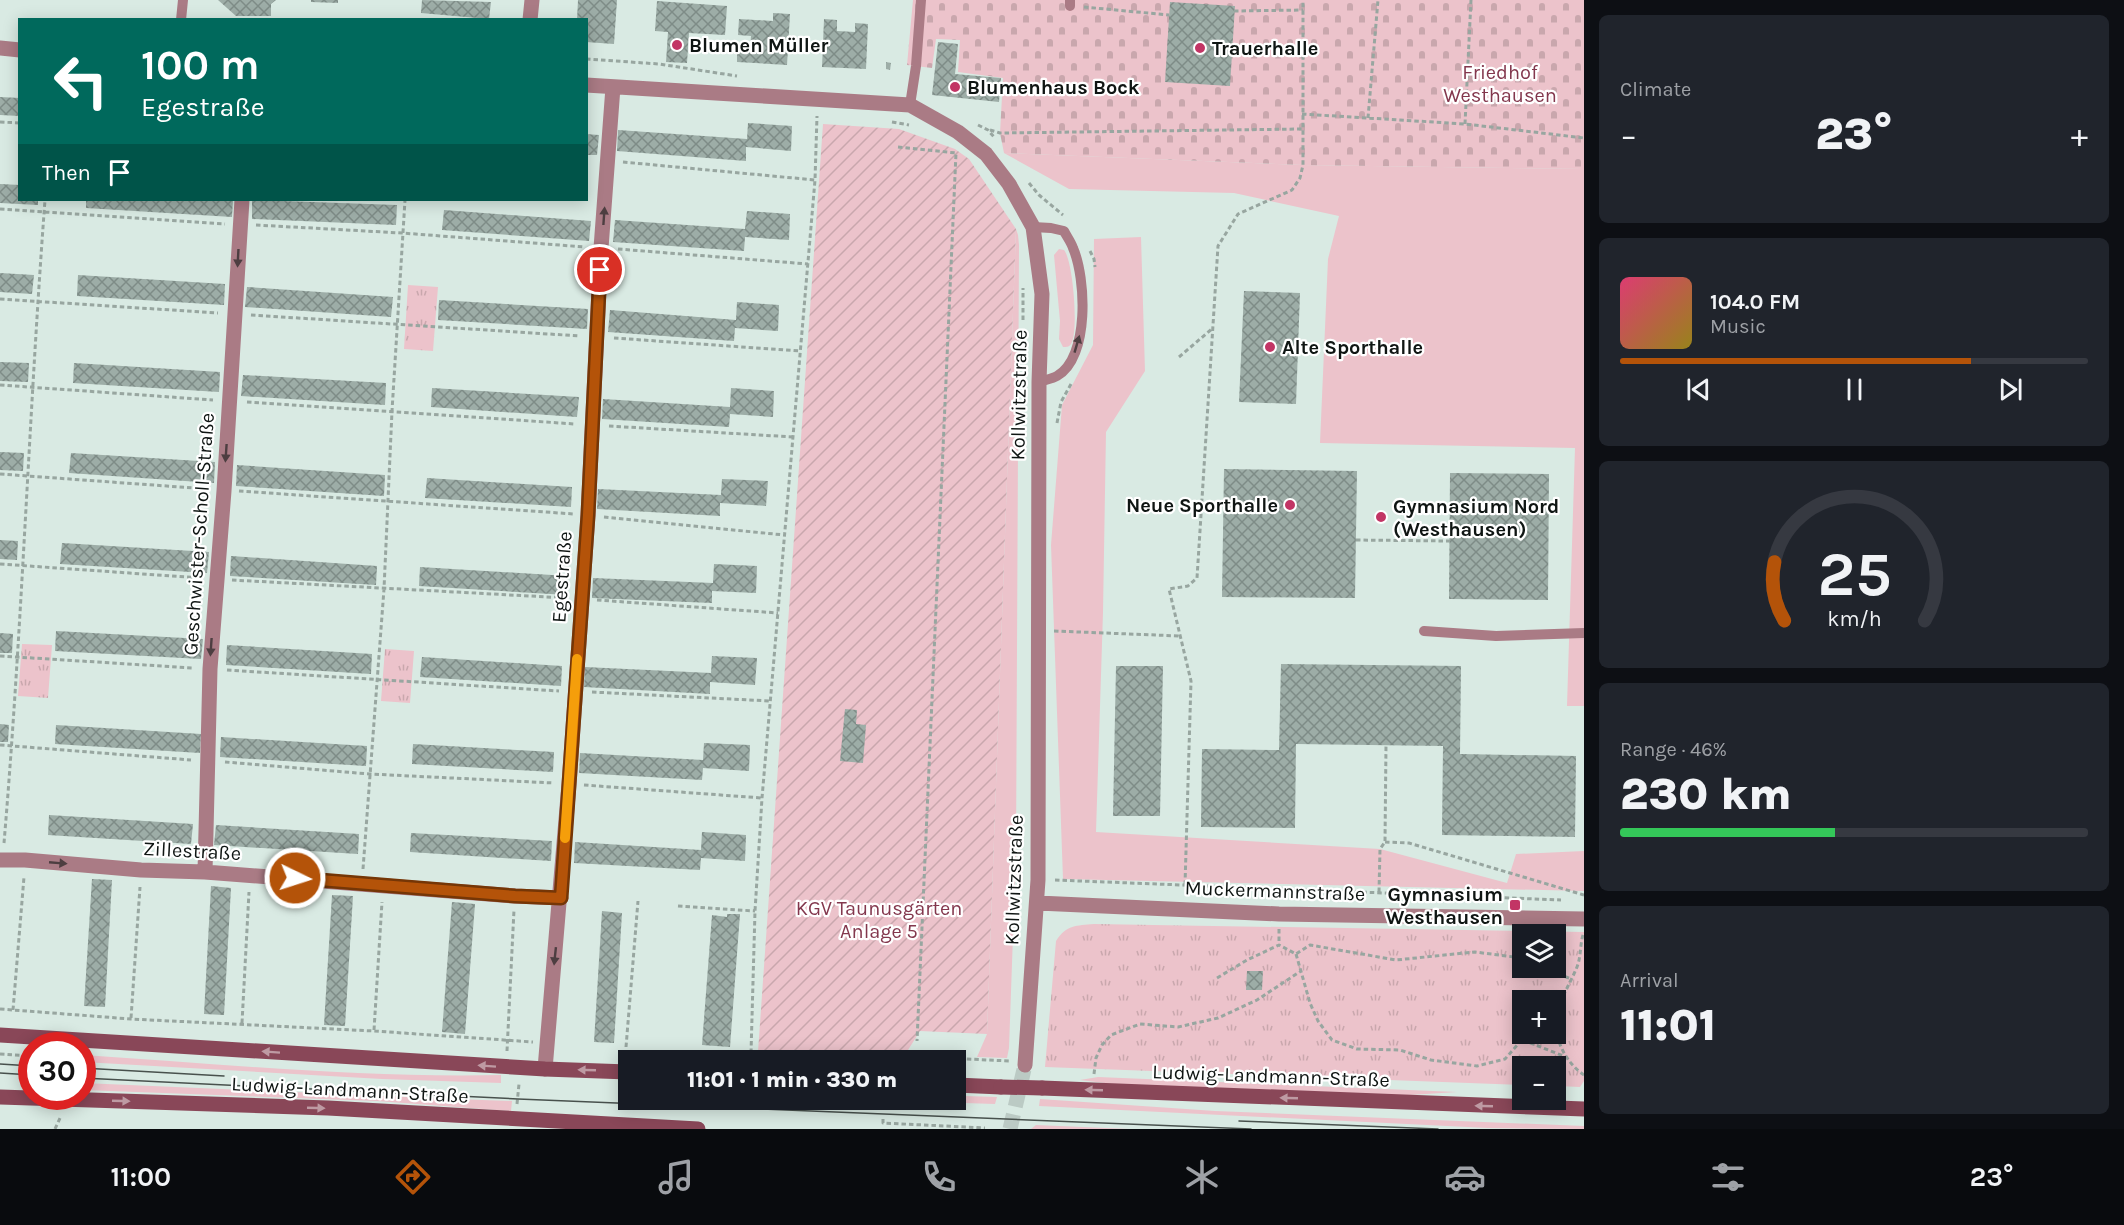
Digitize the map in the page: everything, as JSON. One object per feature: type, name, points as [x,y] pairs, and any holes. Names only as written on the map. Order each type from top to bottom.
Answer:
[{"type":"main road","name":"Ludwig-Landmann-Straße","points":[[0,1035],[507,1067],[618,1072]]},
{"type":"main road","name":"Ludwig-Landmann-Straße","points":[[966,1085],[1512,1106]]},
{"type":"main road","name":"Ludwig-Landmann-Straße","points":[[0,1097],[328,1108],[527,1119],[594,1126],[698,1129]]},
{"type":"main road","name":"Ludwig-Landmann-Straße","points":[[1566,1108],[1584,1109]]},
{"type":"street","points":[[530,18],[532,0]]},
{"type":"street","points":[[0,48],[18,50]]},
{"type":"street","name":"Kollwitzstraße","points":[[588,85],[910,105],[958,132],[986,154],[1010,184],[1033,227],[1042,294],[1039,382],[1038,903],[1025,1065]]},
{"type":"street","name":"Egestraße","points":[[545,1069],[561,898],[588,515],[601,248],[613,87]]},
{"type":"street","name":"Geschwister-Scholl-Straße","points":[[205,872],[210,669],[242,201]]},
{"type":"street","name":"Zillestraße","points":[[2,860],[561,898]]},
{"type":"street","name":"Muckermannstraße","points":[[1038,903],[1279,914],[1584,919]]},
{"type":"street","points":[[1566,1105],[1584,1100]]},
{"type":"lane","points":[[181,18],[183,0]]},
{"type":"lane","points":[[910,105],[916,66],[921,0]]},
{"type":"lane","points":[[1033,227],[1064,231],[1073,248],[1079,269],[1082,297],[1082,322],[1078,347],[1070,363],[1058,376],[1039,382]]},
{"type":"lane","points":[[1424,631],[1496,636],[1584,633]]},
{"type":"path","points":[[1185,885],[1191,681],[1169,589],[1188,586],[1197,578],[1218,246],[1238,214],[1292,190],[1300,178],[1303,165],[1303,0]]},
{"type":"path","points":[[1368,118],[1378,0]]},
{"type":"path","points":[[1465,124],[1471,0]]},
{"type":"path","points":[[1070,3],[1169,15]]},
{"type":"path","points":[[1234,11],[1303,10]]},
{"type":"path","points":[[588,59],[659,64],[744,77]]},
{"type":"path","points":[[751,1050],[755,911],[762,798],[815,180],[817,99]]},
{"type":"path","points":[[1302,114],[1465,124],[1584,138]]},
{"type":"path","points":[[969,120],[988,130],[1000,133],[1302,129]]},
{"type":"path","points":[[0,122],[18,123]]},
{"type":"path","points":[[890,122],[912,125]]},
{"type":"path","points":[[988,130],[994,138]]},
{"type":"path","points":[[898,147],[956,153],[917,1041]]},
{"type":"path","points":[[608,161],[815,180]]},
{"type":"path","points":[[1025,178],[1039,195],[1064,216]]},
{"type":"path","points":[[2,860],[13,746],[37,301],[45,201]]},
{"type":"path","points":[[362,883],[384,589],[405,201]]},
{"type":"path","points":[[0,210],[402,233],[808,264]]},
{"type":"path","points":[[1090,250],[1095,270]]},
{"type":"path","points":[[1023,288],[1023,323]]},
{"type":"path","points":[[0,299],[800,351]]},
{"type":"path","points":[[1179,357],[1213,328]]},
{"type":"path","points":[[1055,432],[1061,402],[1076,377]]},
{"type":"path","points":[[0,385],[793,437]]},
{"type":"path","points":[[0,474],[588,515],[784,535]]},
{"type":"path","points":[[1356,540],[1450,541]]},
{"type":"path","points":[[0,564],[778,613]]},
{"type":"path","points":[[1049,631],[1180,636]]},
{"type":"path","points":[[0,656],[376,681],[770,701]]},
{"type":"path","points":[[0,745],[370,774],[569,784],[762,798]]},
{"type":"path","points":[[1379,892],[1380,849],[1385,842],[1386,745]]},
{"type":"path","points":[[1385,842],[1409,843],[1584,895]]},
{"type":"path","points":[[13,1011],[25,860]]},
{"type":"path","points":[[131,1019],[141,870]]},
{"type":"path","points":[[242,1024],[250,876]]},
{"type":"path","points":[[1056,880],[1561,900]]},
{"type":"path","points":[[374,1030],[383,885]]},
{"type":"path","points":[[515,896],[506,1079],[519,1079],[517,1107],[528,1108],[527,1119]]},
{"type":"path","points":[[626,1047],[638,901]]},
{"type":"path","points":[[678,906],[755,911]]},
{"type":"path","points":[[1566,993],[1578,964],[1584,933]]},
{"type":"path","points":[[1279,934],[1280,945]]},
{"type":"path","points":[[1280,945],[1296,954],[1310,1003],[1318,1021],[1332,1040],[1357,1049],[1400,1050],[1431,1060],[1477,1066],[1505,1059],[1519,1044]]},
{"type":"path","points":[[1216,978],[1280,945]]},
{"type":"path","points":[[1296,954],[1310,945],[1396,960],[1475,952],[1512,957]]},
{"type":"path","points":[[1095,1074],[1096,1058],[1111,1035],[1140,1024],[1178,1027],[1218,1018],[1257,1000],[1301,971]]},
{"type":"path","points":[[1566,977],[1571,979]]},
{"type":"path","points":[[0,1010],[131,1019],[374,1030],[547,1043]]},
{"type":"path","points":[[1533,1044],[1568,1058]]},
{"type":"path","points":[[1560,1044],[1575,1069],[1584,1075]]},
{"type":"path","points":[[0,1054],[18,1055]]},
{"type":"path","points":[[966,1059],[1007,1061]]},
{"type":"path","points":[[883,1119],[883,1123],[985,1128]]},
{"type":"green space","name":"Friedhof Westhausen","points":[[913,0],[1584,0],[1584,169],[1303,165],[1004,153],[1000,133],[1003,78],[958,72],[960,40],[936,39],[932,68],[907,65]]},
{"type":"green space","name":"KGV Taunusgärten Anlage 5","points":[[823,124],[899,129],[955,149],[969,159],[1016,229],[987,1034],[920,1031],[908,1050],[758,1050]]},
{"type":"green space","points":[[1004,153],[1303,165],[1584,169],[1584,706],[1567,706],[1575,448],[1320,443],[1328,259],[1339,216],[1234,193],[1069,189]]},
{"type":"green space","points":[[1016,229],[1019,245],[1016,851],[1007,1058],[977,1057],[987,1034]]},
{"type":"green space","points":[[1141,237],[1145,371],[1106,432],[1096,832],[1380,849],[1507,883],[1516,854],[1584,851],[1584,891],[1063,879],[1051,545],[1062,405],[1093,345],[1094,239]]},
{"type":"green space","points":[[1059,249],[1064,250],[1067,256],[1074,296],[1075,326],[1070,345],[1066,347],[1063,347],[1059,339],[1060,321],[1054,255]]},
{"type":"green space","points":[[408,285],[438,287],[433,351],[404,349]]},
{"type":"green space","points":[[22,644],[52,645],[48,698],[18,696]]},
{"type":"green space","points":[[385,649],[414,651],[410,703],[381,701]]},
{"type":"green space","points":[[1094,924],[1512,931],[1512,978],[1566,978],[1566,932],[1584,932],[1584,1081],[1580,1087],[1566,1086],[1566,1056],[1512,1056],[1512,1085],[1045,1067],[1056,941],[1064,931],[1077,926]]},
{"type":"green space","points":[[96,1056],[344,1072],[501,1075],[501,1083],[382,1079],[96,1063]]},
{"type":"green space","points":[[1098,1077],[1457,1092],[1395,1096],[1121,1085],[1080,1080]]},
{"type":"green space","points":[[96,1084],[512,1101],[511,1111],[377,1101],[96,1090]]},
{"type":"green space","points":[[966,1096],[997,1097],[995,1104],[966,1103]]},
{"type":"green space","points":[[1040,1099],[1215,1111],[1584,1126],[1584,1129],[1488,1128],[1039,1106]]},
{"type":"green space","points":[[1036,1125],[1130,1129],[1031,1129]]},
{"type":"building","points":[[218,0],[276,0],[271,4],[271,16],[236,16]]},
{"type":"building","points":[[311,0],[338,0],[338,3],[311,2]]},
{"type":"building","points":[[422,0],[491,2],[489,18],[421,13]]},
{"type":"building","points":[[578,0],[617,0],[614,44],[588,42],[588,18],[577,18]]},
{"type":"building","points":[[657,1],[727,6],[725,35],[689,33],[687,63],[666,62],[668,32],[655,31]]},
{"type":"building","name":"Trauerhalle","points":[[1170,2],[1235,6],[1230,86],[1165,82]]},
{"type":"building","points":[[773,13],[790,14],[787,65],[737,62],[737,48],[750,49],[751,36],[738,35],[739,19],[773,21]]},
{"type":"building","points":[[824,19],[837,20],[837,31],[855,32],[855,23],[868,24],[866,69],[822,67]]},
{"type":"building","points":[[938,42],[958,44],[955,74],[1001,78],[999,102],[932,95]]},
{"type":"building","points":[[886,62],[891,63],[890,70],[886,69]]},
{"type":"building","points":[[0,97],[18,98],[18,116],[0,115]]},
{"type":"building","points":[[748,123],[792,126],[791,151],[746,147],[746,161],[617,151],[618,130],[747,139]]},
{"type":"building","points":[[588,134],[599,135],[597,155],[588,155]]},
{"type":"building","points":[[0,184],[18,185],[18,201],[38,201],[38,205],[0,203]]},
{"type":"building","points":[[86,201],[233,201],[232,217],[86,208]]},
{"type":"building","points":[[252,201],[397,205],[396,225],[252,219]]},
{"type":"building","points":[[444,210],[591,221],[589,241],[442,230]]},
{"type":"building","points":[[747,211],[790,214],[789,240],[745,237],[744,251],[613,242],[615,220],[745,229]]},
{"type":"building","points":[[0,273],[34,275],[32,294],[0,292]]},
{"type":"building","points":[[78,275],[225,284],[224,305],[77,296]]},
{"type":"building","points":[[247,287],[393,297],[391,317],[245,307]]},
{"type":"building","name":"Alte Sporthalle","points":[[1244,291],[1300,293],[1296,404],[1239,402]]},
{"type":"building","points":[[439,300],[588,309],[587,329],[438,320]]},
{"type":"building","points":[[737,302],[779,305],[778,331],[735,328],[734,341],[608,332],[610,310],[736,320]]},
{"type":"building","points":[[0,362],[29,363],[28,382],[0,381]]},
{"type":"building","points":[[74,363],[220,372],[219,392],[73,383]]},
{"type":"building","points":[[243,375],[386,383],[385,405],[241,396]]},
{"type":"building","points":[[432,388],[579,397],[577,417],[431,407]]},
{"type":"building","points":[[731,388],[774,391],[773,417],[730,414],[729,427],[602,419],[603,399],[730,407]]},
{"type":"building","points":[[0,452],[24,453],[23,471],[0,470]]},
{"type":"building","points":[[71,453],[215,462],[214,483],[69,473]]},
{"type":"building","points":[[237,465],[385,475],[384,496],[236,486]]},
{"type":"building","name":"Neue Sporthalle","points":[[1224,469],[1357,471],[1355,598],[1222,597]]},
{"type":"building","points":[[1450,473],[1549,474],[1548,600],[1449,599]]},
{"type":"building","points":[[427,478],[572,487],[571,507],[425,498]]},
{"type":"building","points":[[722,479],[768,481],[766,506],[720,503],[720,516],[597,509],[598,489],[721,495]]},
{"type":"building","points":[[0,540],[18,541],[17,560],[0,559]]},
{"type":"building","points":[[62,543],[209,552],[207,573],[60,564]]},
{"type":"building","points":[[231,556],[377,566],[376,585],[230,576]]},
{"type":"building","points":[[714,564],[757,566],[756,593],[712,591],[712,603],[592,598],[593,578],[713,583]]},
{"type":"building","points":[[420,567],[568,576],[567,595],[419,586]]},
{"type":"building","points":[[56,631],[203,639],[201,659],[55,651]]},
{"type":"building","points":[[0,633],[13,634],[12,653],[0,653]]},
{"type":"building","points":[[227,645],[372,654],[371,674],[226,665]]},
{"type":"building","points":[[712,656],[757,658],[755,685],[710,682],[710,694],[584,687],[585,667],[711,673]]},
{"type":"building","points":[[422,657],[562,666],[561,686],[420,677]]},
{"type":"building","points":[[1281,664],[1461,666],[1460,754],[1576,756],[1575,837],[1442,835],[1443,746],[1296,744],[1295,828],[1201,827],[1202,749],[1279,750]]},
{"type":"building","points":[[1116,666],[1163,666],[1160,816],[1113,816]]},
{"type":"building","points":[[845,709],[857,710],[856,724],[866,725],[863,763],[840,761]]},
{"type":"building","points":[[0,724],[9,725],[8,742],[0,742]]},
{"type":"building","points":[[56,725],[201,734],[200,753],[55,744]]},
{"type":"building","points":[[221,737],[367,746],[366,766],[220,757]]},
{"type":"building","points":[[704,743],[750,745],[749,771],[703,768],[702,780],[579,773],[580,753],[703,760]]},
{"type":"building","points":[[413,744],[554,752],[553,772],[412,764]]},
{"type":"building","points":[[49,815],[193,824],[191,844],[48,835]]},
{"type":"building","points":[[216,825],[359,834],[358,854],[214,845]]},
{"type":"building","points":[[702,832],[746,835],[745,861],[701,858],[700,870],[574,863],[575,842],[701,850]]},
{"type":"building","points":[[411,833],[552,841],[551,861],[410,852]]},
{"type":"building","points":[[92,879],[112,880],[105,1007],[84,1006]]},
{"type":"building","points":[[211,886],[231,888],[224,1015],[204,1014]]},
{"type":"building","points":[[332,895],[353,896],[345,1026],[324,1025]]},
{"type":"building","points":[[452,902],[475,904],[465,1034],[442,1032]]},
{"type":"building","points":[[602,911],[622,913],[614,1043],[594,1042]]},
{"type":"building","points":[[727,914],[740,914],[730,1047],[702,1045],[712,915],[727,917]]},
{"type":"building","points":[[1247,971],[1263,971],[1262,990],[1246,990]]},
{"type":"tunnel","points":[[1010,1129],[1025,1065]]},
{"type":"tram line","points":[[0,1064],[18,1065]]},
{"type":"tram line","points":[[96,1069],[224,1076]]},
{"type":"tram line","points":[[0,1073],[18,1074]]},
{"type":"tram line","points":[[96,1079],[518,1099],[1251,1129]]},
{"type":"tram line","points":[[1239,1121],[1438,1129]]},
{"type":"slow traffic","points":[[565,838],[577,659]]},
{"type":"place","name":"Blumen Müller","points":[[677,45]]},
{"type":"place","name":"Trauerhalle","points":[[1200,48]]},
{"type":"place","name":"Blumenhaus Bock","points":[[955,87]]},
{"type":"place","name":"Alte Sporthalle","points":[[1270,347]]},
{"type":"place","name":"Neue Sporthalle","points":[[1290,505]]},
{"type":"place","name":"Gymnasium Nord (Westhausen)","points":[[1381,517]]},
{"type":"place","name":"Gymnasium Westhausen","points":[[1515,905]]},
{"type":"route","points":[[295,878],[561,898],[588,515],[600,270]]}]
